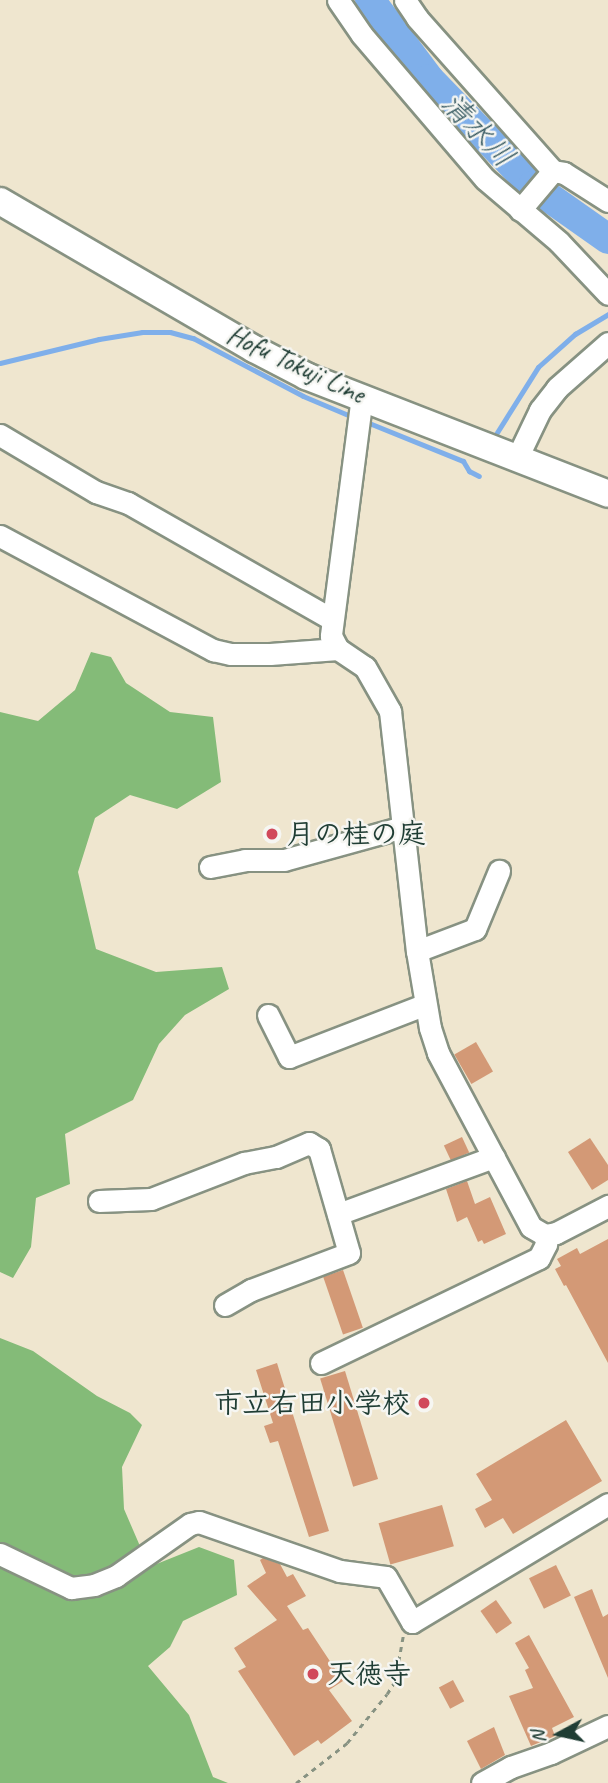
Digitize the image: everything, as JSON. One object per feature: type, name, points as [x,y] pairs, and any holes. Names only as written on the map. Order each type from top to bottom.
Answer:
[{"type":"main road","name":"Hofu Tokuji Line","points":[[0,201],[254,349],[306,376],[608,494]]},
{"type":"street","points":[[338,0],[362,35],[485,179],[559,242],[608,294]]},
{"type":"street","points":[[405,0],[471,80],[553,171],[564,173],[608,201]]},
{"type":"street","points":[[520,209],[553,171]]},
{"type":"street","points":[[517,458],[540,410],[557,388],[608,343]]},
{"type":"street","points":[[362,396],[331,619],[331,636],[338,649],[365,667],[390,710],[424,1005],[438,1053],[531,1227],[545,1235],[555,1233],[608,1206]]},
{"type":"street","points":[[0,435],[96,492],[128,503],[331,619]]},
{"type":"street","points":[[0,536],[213,650],[231,654],[270,654],[338,649]]},
{"type":"street","points":[[211,867],[246,860],[284,860],[403,827]]},
{"type":"street","points":[[417,951],[475,929],[499,871]]},
{"type":"street","points":[[268,1015],[289,1057],[424,1005]]},
{"type":"street","points":[[99,1201],[152,1199],[244,1163],[276,1157],[309,1143],[319,1149],[349,1253],[251,1290],[225,1305]]},
{"type":"street","points":[[338,1214],[494,1157]]},
{"type":"street","points":[[321,1363],[539,1258],[545,1244],[545,1235]]},
{"type":"street","points":[[0,1555],[71,1588],[94,1586],[116,1576],[190,1524],[199,1522],[340,1571],[386,1577],[412,1622],[608,1504]]},
{"type":"street","points":[[482,1783],[511,1767],[551,1753],[608,1726]]},
{"type":"path","points":[[296,1783],[347,1743],[387,1694],[395,1681],[403,1636],[412,1622]]},
{"type":"green space","points":[[91,652],[111,657],[126,683],[170,712],[213,717],[221,782],[177,809],[130,795],[95,818],[78,872],[96,949],[156,972],[222,967],[229,989],[185,1015],[159,1044],[133,1100],[65,1134],[70,1184],[36,1198],[31,1247],[13,1278],[0,1272],[0,712],[38,721],[75,690]]},
{"type":"green space","points":[[0,1338],[33,1351],[97,1396],[130,1413],[142,1425],[122,1467],[124,1509],[149,1567],[199,1547],[234,1560],[237,1595],[183,1621],[170,1647],[148,1666],[189,1715],[213,1777],[228,1783],[0,1783]]},
{"type":"building","points":[[476,1042],[493,1071],[471,1084],[454,1054]]},
{"type":"building","points":[[462,1137],[469,1152],[451,1161],[444,1145]]},
{"type":"building","points":[[590,1138],[608,1165],[608,1180],[592,1190],[568,1152]]},
{"type":"building","points":[[467,1181],[475,1204],[490,1197],[506,1234],[484,1244],[482,1240],[478,1242],[467,1217],[457,1222],[446,1189]]},
{"type":"building","points":[[608,1239],[608,1363],[555,1269],[561,1266],[557,1259],[577,1248],[580,1254]]},
{"type":"building","points":[[343,1270],[363,1328],[343,1335],[323,1277]]},
{"type":"building","points":[[277,1363],[329,1531],[309,1537],[278,1441],[270,1443],[264,1426],[273,1423],[256,1370]]},
{"type":"building","points":[[345,1371],[378,1479],[353,1487],[320,1379]]},
{"type":"building","points":[[566,1420],[602,1481],[513,1534],[503,1518],[485,1528],[475,1509],[492,1500],[476,1474]]},
{"type":"building","points":[[442,1505],[454,1546],[390,1565],[379,1523]]},
{"type":"building","points":[[263,1558],[280,1564],[287,1577],[293,1574],[306,1596],[287,1606],[303,1630],[308,1628],[343,1681],[329,1690],[352,1721],[321,1744],[318,1740],[294,1756],[238,1671],[246,1667],[234,1648],[277,1620],[247,1586],[266,1573],[260,1560]]},
{"type":"building","points":[[556,1565],[571,1596],[544,1609],[529,1578]]},
{"type":"building","points":[[592,1589],[603,1617],[608,1614],[608,1678],[574,1597]]},
{"type":"building","points":[[496,1600],[512,1623],[496,1634],[480,1611]]},
{"type":"building","points":[[529,1635],[574,1717],[552,1728],[555,1736],[531,1746],[509,1696],[533,1688],[525,1670],[529,1668],[515,1643]]},
{"type":"building","points":[[453,1680],[464,1701],[450,1709],[439,1688]]},
{"type":"building","points":[[494,1727],[505,1755],[481,1769],[467,1741]]},
{"type":"waterway","name":"清水川","points":[[370,0],[429,79],[533,186],[608,239]]},
{"type":"waterway","points":[[496,434],[538,367],[575,334],[608,314]]},
{"type":"waterway","points":[[0,363],[99,339],[142,332],[170,332],[193,338],[303,396],[355,418]]},
{"type":"waterway","points":[[364,421],[463,461],[469,471],[479,476]]},
{"type":"place","name":"月の桂の庭","points":[[272,834]]},
{"type":"place","name":"市立右田小学校","points":[[424,1403]]},
{"type":"place","name":"天徳寺","points":[[313,1674]]}]
